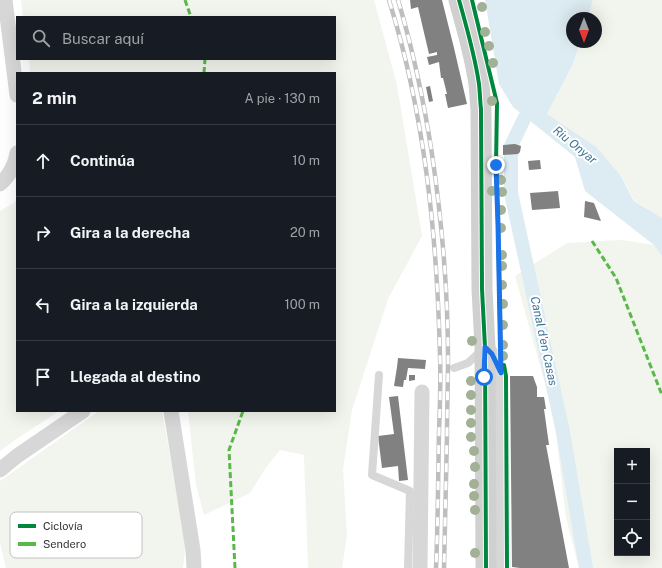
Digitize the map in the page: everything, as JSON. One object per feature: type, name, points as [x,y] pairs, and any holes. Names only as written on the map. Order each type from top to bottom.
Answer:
[{"type":"street","points":[[5,0],[16,86]]},
{"type":"street","points":[[459,0],[472,50],[479,86],[481,109],[482,289],[485,347],[486,568]]},
{"type":"street","points":[[0,184],[11,170],[16,160]]},
{"type":"street","points":[[485,347],[492,354],[501,373],[503,568]]},
{"type":"street","points":[[420,568],[422,392]]},
{"type":"street","points":[[0,470],[17,456],[82,412]]},
{"type":"street","points":[[171,412],[193,550],[194,568]]},
{"type":"lane","points":[[454,368],[468,363],[485,347]]},
{"type":"lane","points":[[379,374],[372,475],[410,491],[408,568]]},
{"type":"shaded area","points":[[21,0],[374,0],[397,85],[422,236],[388,299],[352,410],[343,469],[347,535],[342,568],[308,568],[304,455],[280,450],[265,469],[250,493],[204,515],[196,485],[188,412],[336,412],[336,72],[30,72],[29,60],[336,60],[336,16],[23,16]]},
{"type":"shaded area","points":[[593,0],[662,0],[662,218],[635,201],[620,175],[547,114],[573,64],[578,48],[602,48],[602,12],[590,12]]},
{"type":"shaded area","points":[[16,199],[16,412],[57,412],[0,451],[0,211],[15,202]]},
{"type":"shaded area","points":[[622,240],[654,245],[662,256],[662,568],[579,568],[566,518],[554,416],[515,276],[567,243]]},
{"type":"shaded area","points":[[98,412],[162,412],[186,543],[183,568],[6,568],[0,543],[0,481]]},
{"type":"water","name":"Riu Onyar","points":[[485,0],[593,0],[590,12],[566,12],[566,48],[578,48],[573,64],[547,114],[596,147],[620,175],[634,201],[662,218],[662,256],[654,245],[585,191],[575,157],[513,107],[499,84]]},
{"type":"building","points":[[410,0],[442,0],[467,104],[448,108],[445,94],[447,94],[443,78],[441,78],[439,62],[429,65],[427,57],[437,55],[437,52],[429,54],[418,7],[411,9]]},
{"type":"building","points":[[430,86],[433,101],[429,102],[426,87]]},
{"type":"building","points":[[515,144],[521,146],[518,154],[503,155],[503,145]]},
{"type":"building","points":[[540,160],[541,169],[529,170],[528,161]]},
{"type":"building","points":[[558,191],[560,208],[532,210],[530,193]]},
{"type":"building","points":[[585,201],[594,203],[601,221],[584,217]]},
{"type":"building","points":[[398,358],[426,360],[425,369],[408,368],[403,387],[394,386]]},
{"type":"building","points":[[409,375],[415,375],[415,380],[409,381]]},
{"type":"building","points":[[510,376],[533,376],[537,387],[537,397],[544,397],[546,409],[544,409],[549,445],[546,445],[569,568],[512,567]]},
{"type":"building","points":[[398,396],[408,480],[399,481],[398,466],[382,468],[378,436],[394,434],[389,397]]},
{"type":"waterway","name":"Canal d'en Casas","points":[[525,117],[511,146],[511,193],[563,432],[586,568]]},
{"type":"railway","points":[[389,0],[412,87],[420,132],[427,176],[436,266],[440,375],[436,568]]},
{"type":"railway","points":[[398,0],[418,76],[436,180],[444,256],[448,359],[444,568]]},
{"type":"marked path","points":[[185,0],[191,16]]},
{"type":"marked path","points":[[204,72],[205,60]]},
{"type":"marked path","points":[[592,241],[616,278],[662,395]]},
{"type":"marked path","points":[[235,568],[229,450],[243,412]]},
{"type":"cycle path","points":[[459,0],[475,63],[479,84],[481,109],[482,289],[485,347],[486,568]]},
{"type":"cycle path","points":[[472,0],[497,103],[496,165],[501,373]]},
{"type":"cycle path","points":[[504,365],[506,376],[507,568]]},
{"type":"route","points":[[484,377],[485,347],[492,354],[501,373],[496,165]]}]
